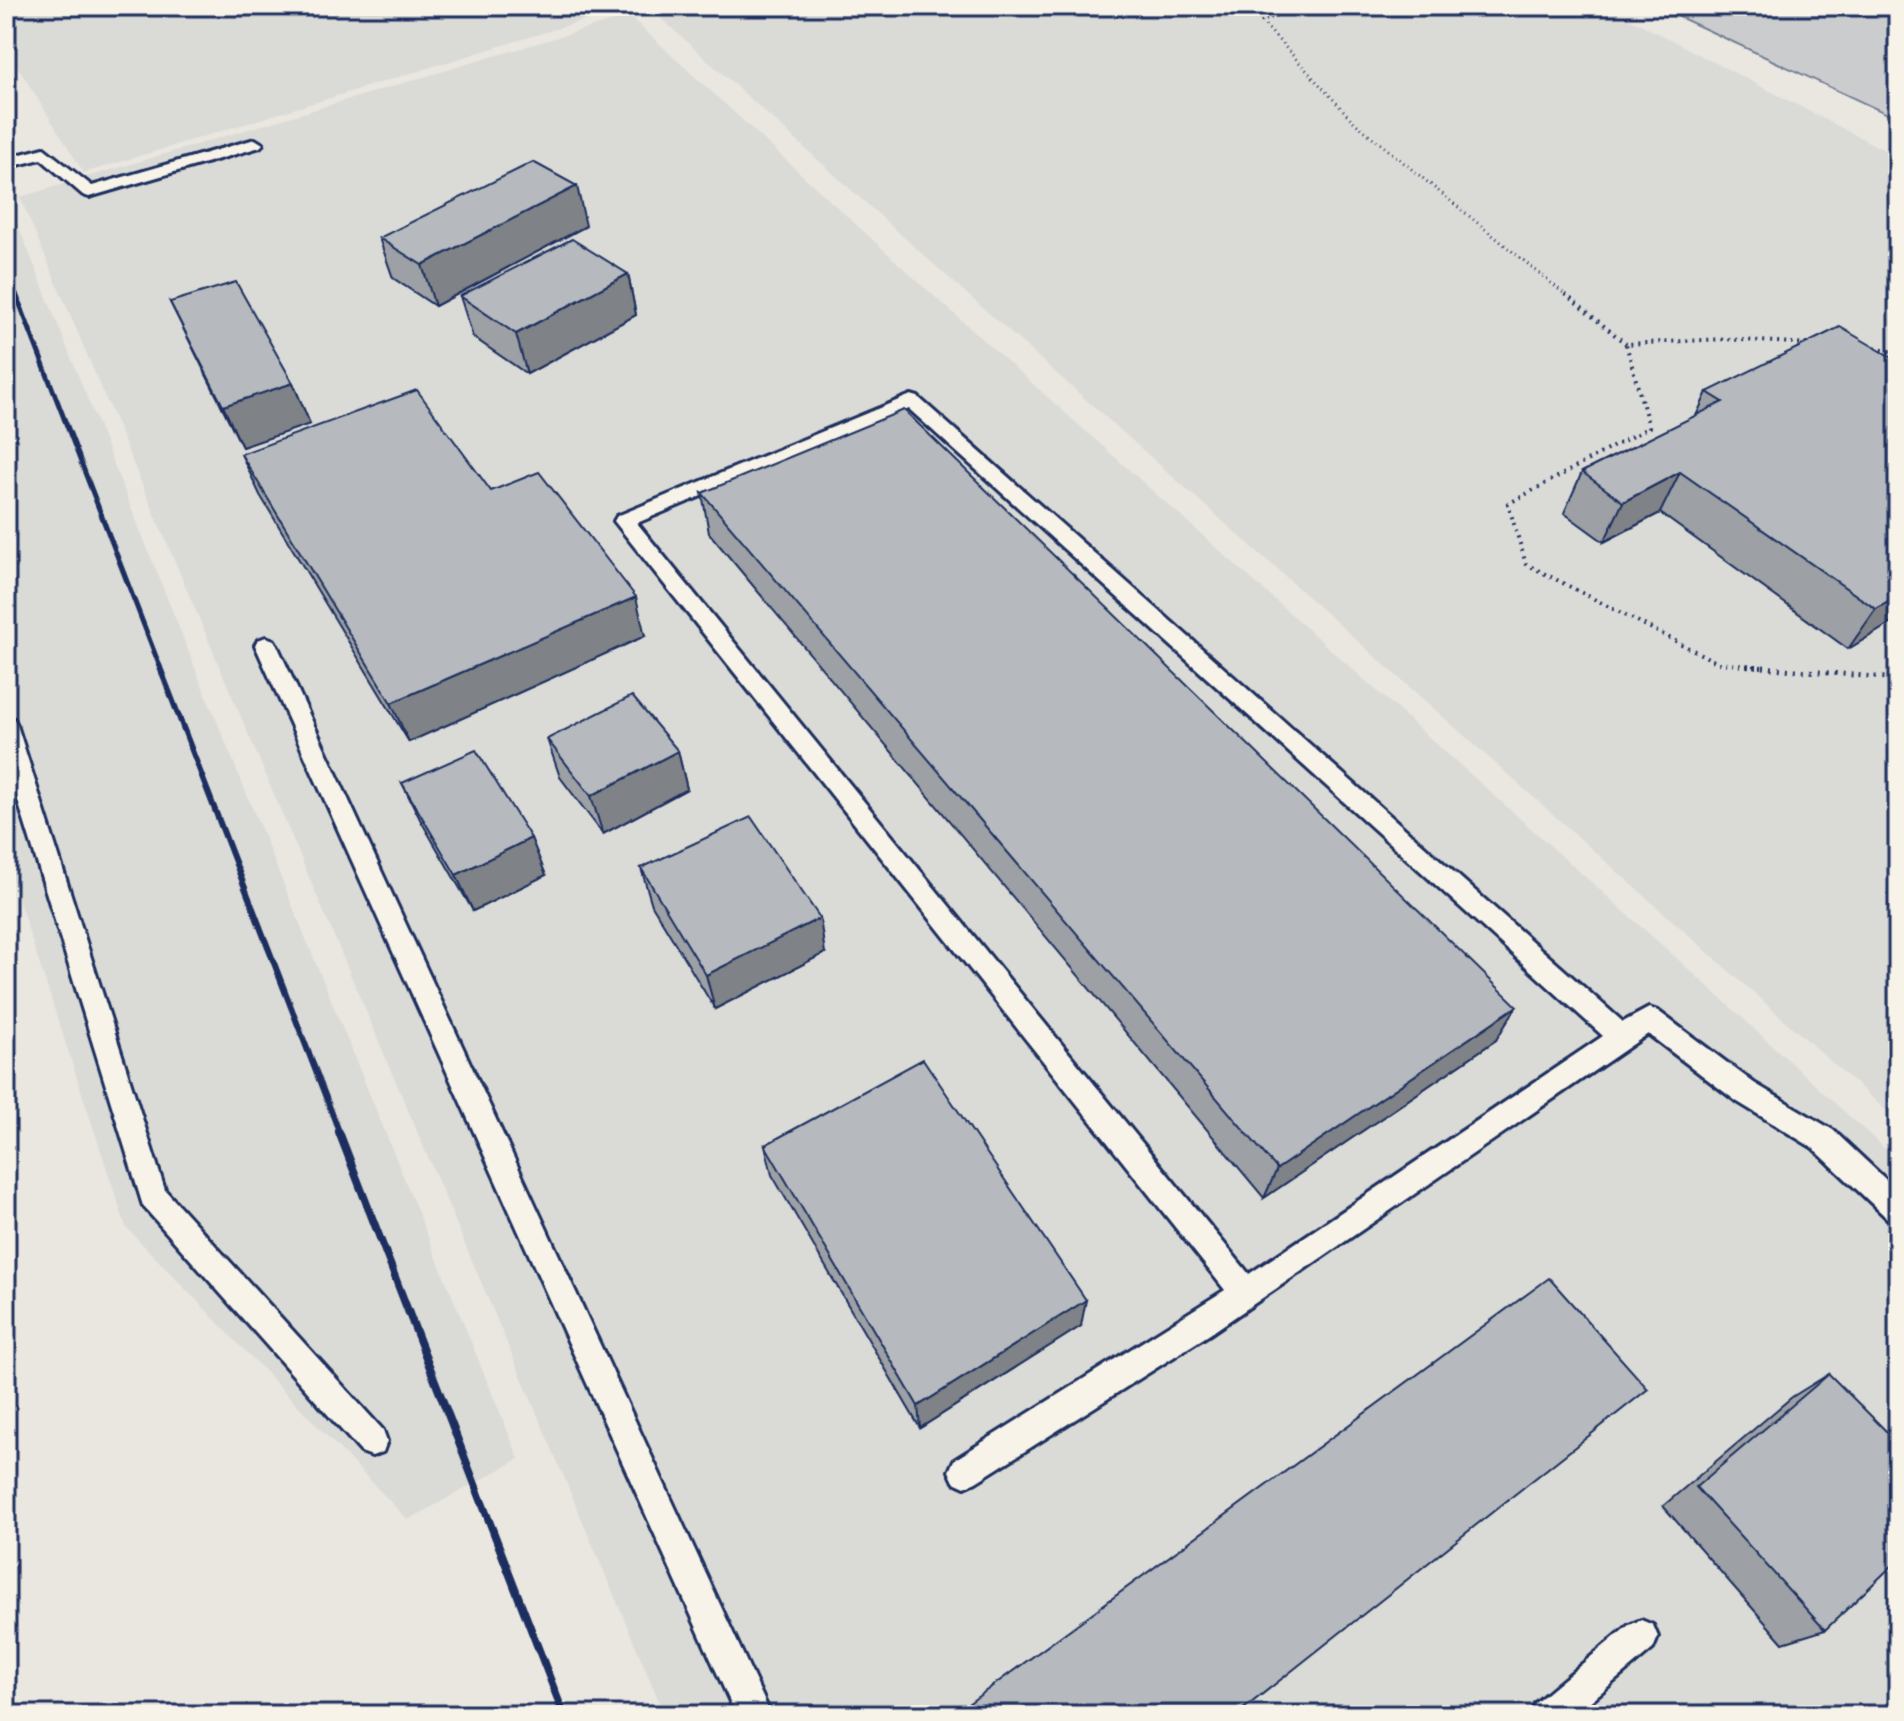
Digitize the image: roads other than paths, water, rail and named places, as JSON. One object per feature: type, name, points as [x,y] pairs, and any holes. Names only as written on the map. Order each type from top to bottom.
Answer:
[{"type":"lane","points":[[6,163],[44,153],[89,192],[255,144]]},
{"type":"lane","points":[[1246,1293],[624,521],[911,401],[1622,1037]]},
{"type":"lane","points":[[266,645],[754,1715]]},
{"type":"lane","points":[[6,725],[153,1197],[372,1441]]},
{"type":"lane","points":[[965,1471],[1246,1293],[1649,1019],[1745,1092],[1823,1139],[1898,1210]]},
{"type":"lane","points":[[1547,1715],[1641,1637]]},
{"type":"railway","points":[[6,269],[16,296]]},
{"type":"railway","points":[[16,294],[160,667]]},
{"type":"railway","points":[[159,665],[340,1134]]},
{"type":"railway","points":[[339,1132],[564,1715]]}]
